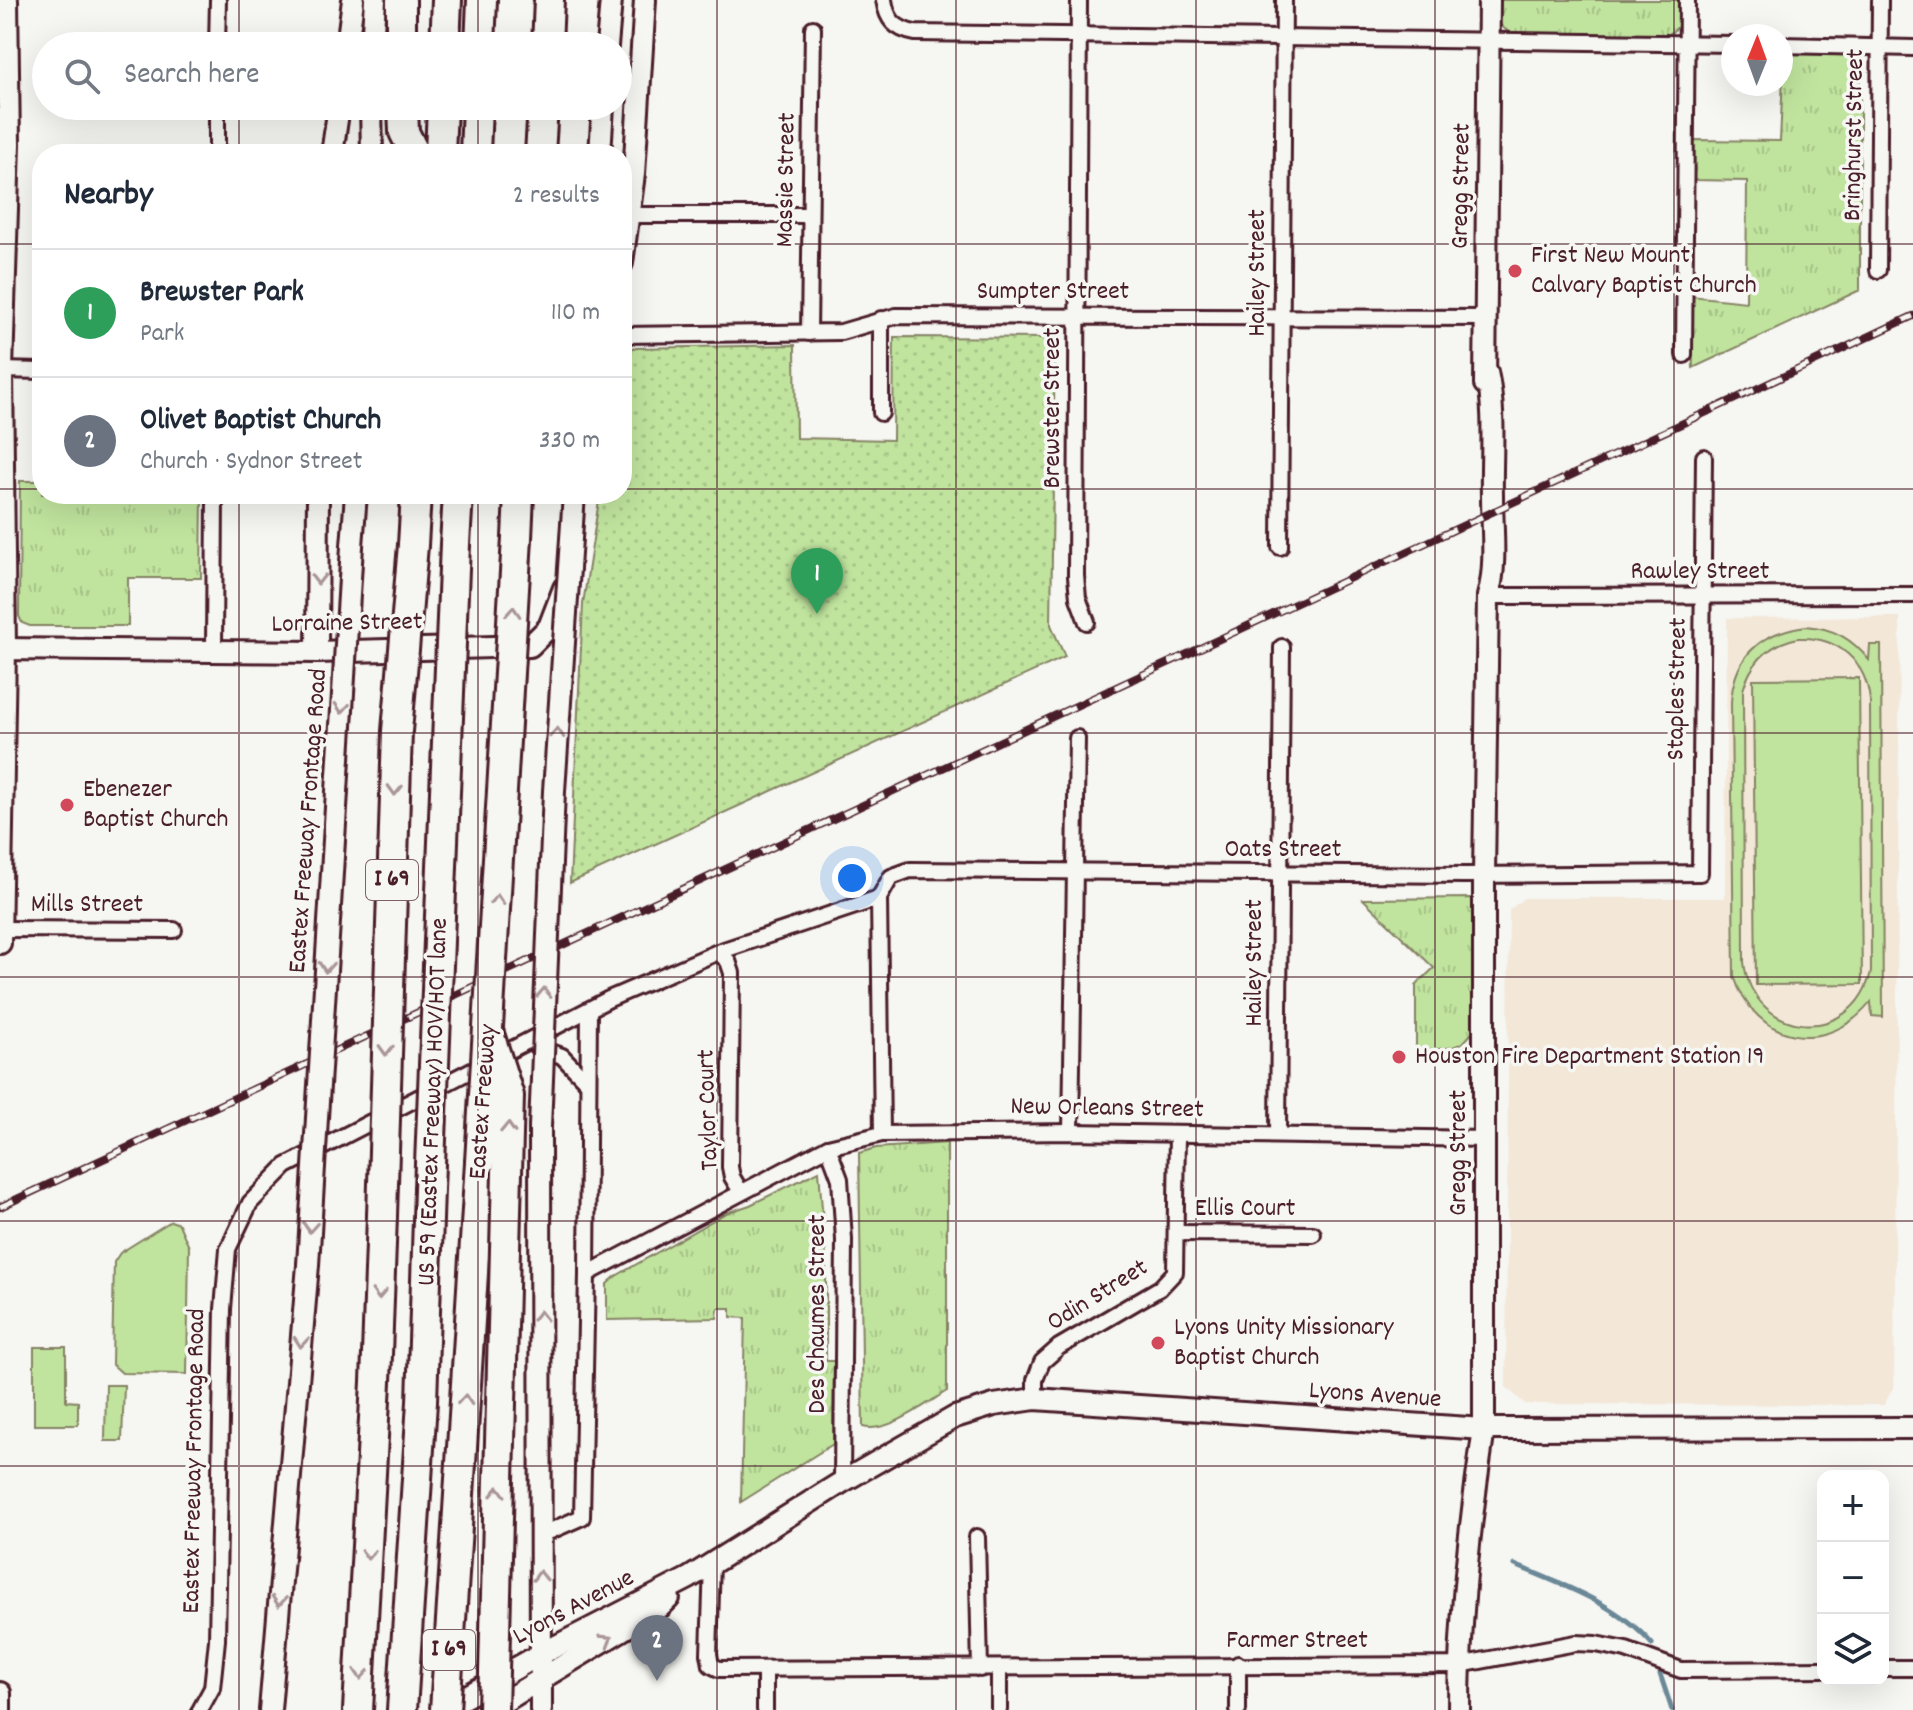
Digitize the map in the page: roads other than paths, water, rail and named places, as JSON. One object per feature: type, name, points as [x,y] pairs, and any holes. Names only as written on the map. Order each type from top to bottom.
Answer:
[{"type":"highway","points":[[401,0],[401,32]]},
{"type":"highway","points":[[446,32],[447,0]]},
{"type":"highway","points":[[481,32],[482,0]]},
{"type":"highway","points":[[548,32],[549,0]]},
{"type":"highway","points":[[404,120],[404,132],[410,144]]},
{"type":"highway","points":[[440,144],[441,120]]},
{"type":"highway","points":[[475,144],[476,120]]},
{"type":"highway","points":[[541,144],[542,120]]},
{"type":"highway","name":"I 69","points":[[358,1710],[364,1637],[382,1216],[397,731],[415,504]]},
{"type":"highway","name":"US 59 (Eastex Freeway) HOV/HOT lane","points":[[402,1710],[422,1402],[457,504]]},
{"type":"highway","name":"Eastex Freeway","points":[[443,1710],[489,1034],[519,504]]},
{"type":"highway","points":[[489,1034],[509,1096],[492,1710]]},
{"type":"main road","points":[[0,943],[3,649],[1,370],[7,0]]},
{"type":"main road","points":[[349,32],[353,0]]},
{"type":"main road","points":[[373,32],[375,0]]},
{"type":"main road","points":[[608,32],[611,0]]},
{"type":"main road","points":[[632,186],[645,0]]},
{"type":"main road","name":"Gregg Street","points":[[1459,1710],[1459,1665],[1471,1519],[1484,1429],[1484,875],[1492,394],[1487,372],[1489,0]]},
{"type":"main road","points":[[333,144],[337,120]]},
{"type":"main road","points":[[371,120],[372,144]]},
{"type":"main road","points":[[601,144],[602,120]]},
{"type":"main road","points":[[317,652],[318,504]]},
{"type":"main road","name":"Eastex Freeway Frontage Road","points":[[270,1710],[308,1265],[355,504]]},
{"type":"main road","points":[[541,1710],[540,1127],[552,821],[573,504]]},
{"type":"main road","name":"Lorraine Street","points":[[3,649],[317,652],[530,646],[549,627],[563,594],[579,504]]},
{"type":"main road","name":"Lyons Avenue","points":[[443,1710],[541,1654],[689,1578],[842,1482],[955,1417],[994,1405],[1035,1399],[1484,1429],[1913,1428]]},
{"type":"main road","name":"Lyons Avenue","points":[[492,1710],[660,1607],[689,1578]]},
{"type":"main road","points":[[0,1693],[0,1710]]},
{"type":"street","points":[[217,32],[218,0]]},
{"type":"street","points":[[884,0],[891,23],[915,33],[1721,44]]},
{"type":"street","name":"Brewster Street","points":[[1079,0],[1076,587],[1087,622]]},
{"type":"street","name":"Hailey Street","points":[[1280,547],[1284,0]]},
{"type":"street","points":[[1684,355],[1687,0]]},
{"type":"street","name":"Bringhurst Street","points":[[1878,270],[1880,0]]},
{"type":"street","name":"Massie Street","points":[[809,333],[813,28]]},
{"type":"street","points":[[1793,45],[1913,48]]},
{"type":"street","points":[[217,120],[217,144]]},
{"type":"street","points":[[632,215],[810,215]]},
{"type":"street","name":"Sumpter Street","points":[[632,335],[841,332],[896,316],[1487,318]]},
{"type":"street","points":[[881,319],[881,413]]},
{"type":"street","points":[[1,370],[32,371]]},
{"type":"street","name":"Staples Street","points":[[1700,873],[1704,457]]},
{"type":"street","points":[[214,650],[215,504]]},
{"type":"street","name":"Rawley Street","points":[[1488,596],[1913,595]]},
{"type":"street","name":"Hailey Street","points":[[1278,1135],[1282,647]]},
{"type":"street","points":[[1071,1132],[1077,738]]},
{"type":"street","name":"Oats Street","points":[[879,898],[891,877],[910,870],[1484,875],[1700,873]]},
{"type":"street","points":[[539,1536],[582,1517],[589,1011],[609,999],[718,952],[879,898],[882,1134]]},
{"type":"street","name":"Mills Street","points":[[0,929],[174,930]]},
{"type":"street","name":"Taylor Court","points":[[587,1274],[741,1192],[730,1167],[732,973],[728,961],[718,952]]},
{"type":"street","name":"Eastex Freeway Frontage Road","points":[[200,1710],[212,1688],[217,1640],[223,1309],[228,1249],[250,1203],[286,1166],[589,1011]]},
{"type":"street","points":[[526,1043],[562,1056],[588,1083]]},
{"type":"street","name":"New Orleans Street","points":[[741,1192],[828,1147],[882,1134],[1071,1132],[1485,1139]]},
{"type":"street","name":"Odin Street","points":[[1035,1399],[1035,1380],[1042,1362],[1059,1347],[1160,1288],[1175,1272],[1177,1134]]},
{"type":"street","name":"Des Chaumes Street","points":[[828,1147],[840,1179],[844,1240],[842,1482]]},
{"type":"street","name":"Ellis Court","points":[[1177,1233],[1313,1234]]},
{"type":"street","points":[[977,1537],[980,1669]]},
{"type":"street","name":"Farmer Street","points":[[712,1563],[711,1665],[719,1669],[1459,1665],[1576,1643],[1626,1650],[1681,1670],[1817,1669]]},
{"type":"street","points":[[1238,1664],[1238,1710]]},
{"type":"street","points":[[1889,1668],[1913,1668]]},
{"type":"street","points":[[765,1669],[765,1710]]},
{"type":"street","points":[[999,1669],[999,1710]]},
{"type":"waterway","points":[[1515,1565],[1606,1607],[1652,1644]]},
{"type":"waterway","points":[[1660,1674],[1672,1710]]},
{"type":"railway","points":[[0,1207],[1913,316]]},
{"type":"place","name":"First New Mount Calvary Baptist Church","points":[[1515,271]]},
{"type":"place","name":"Brewster Park","points":[[817,614]]},
{"type":"place","name":"Ebenezer Baptist Church","points":[[67,805]]},
{"type":"place","name":"Houston Fire Department Station 19","points":[[1399,1057]]},
{"type":"place","name":"Lyons Unity Missionary Baptist Church","points":[[1158,1343]]},
{"type":"place","name":"Olivet Baptist Church","points":[[657,1681]]}]
